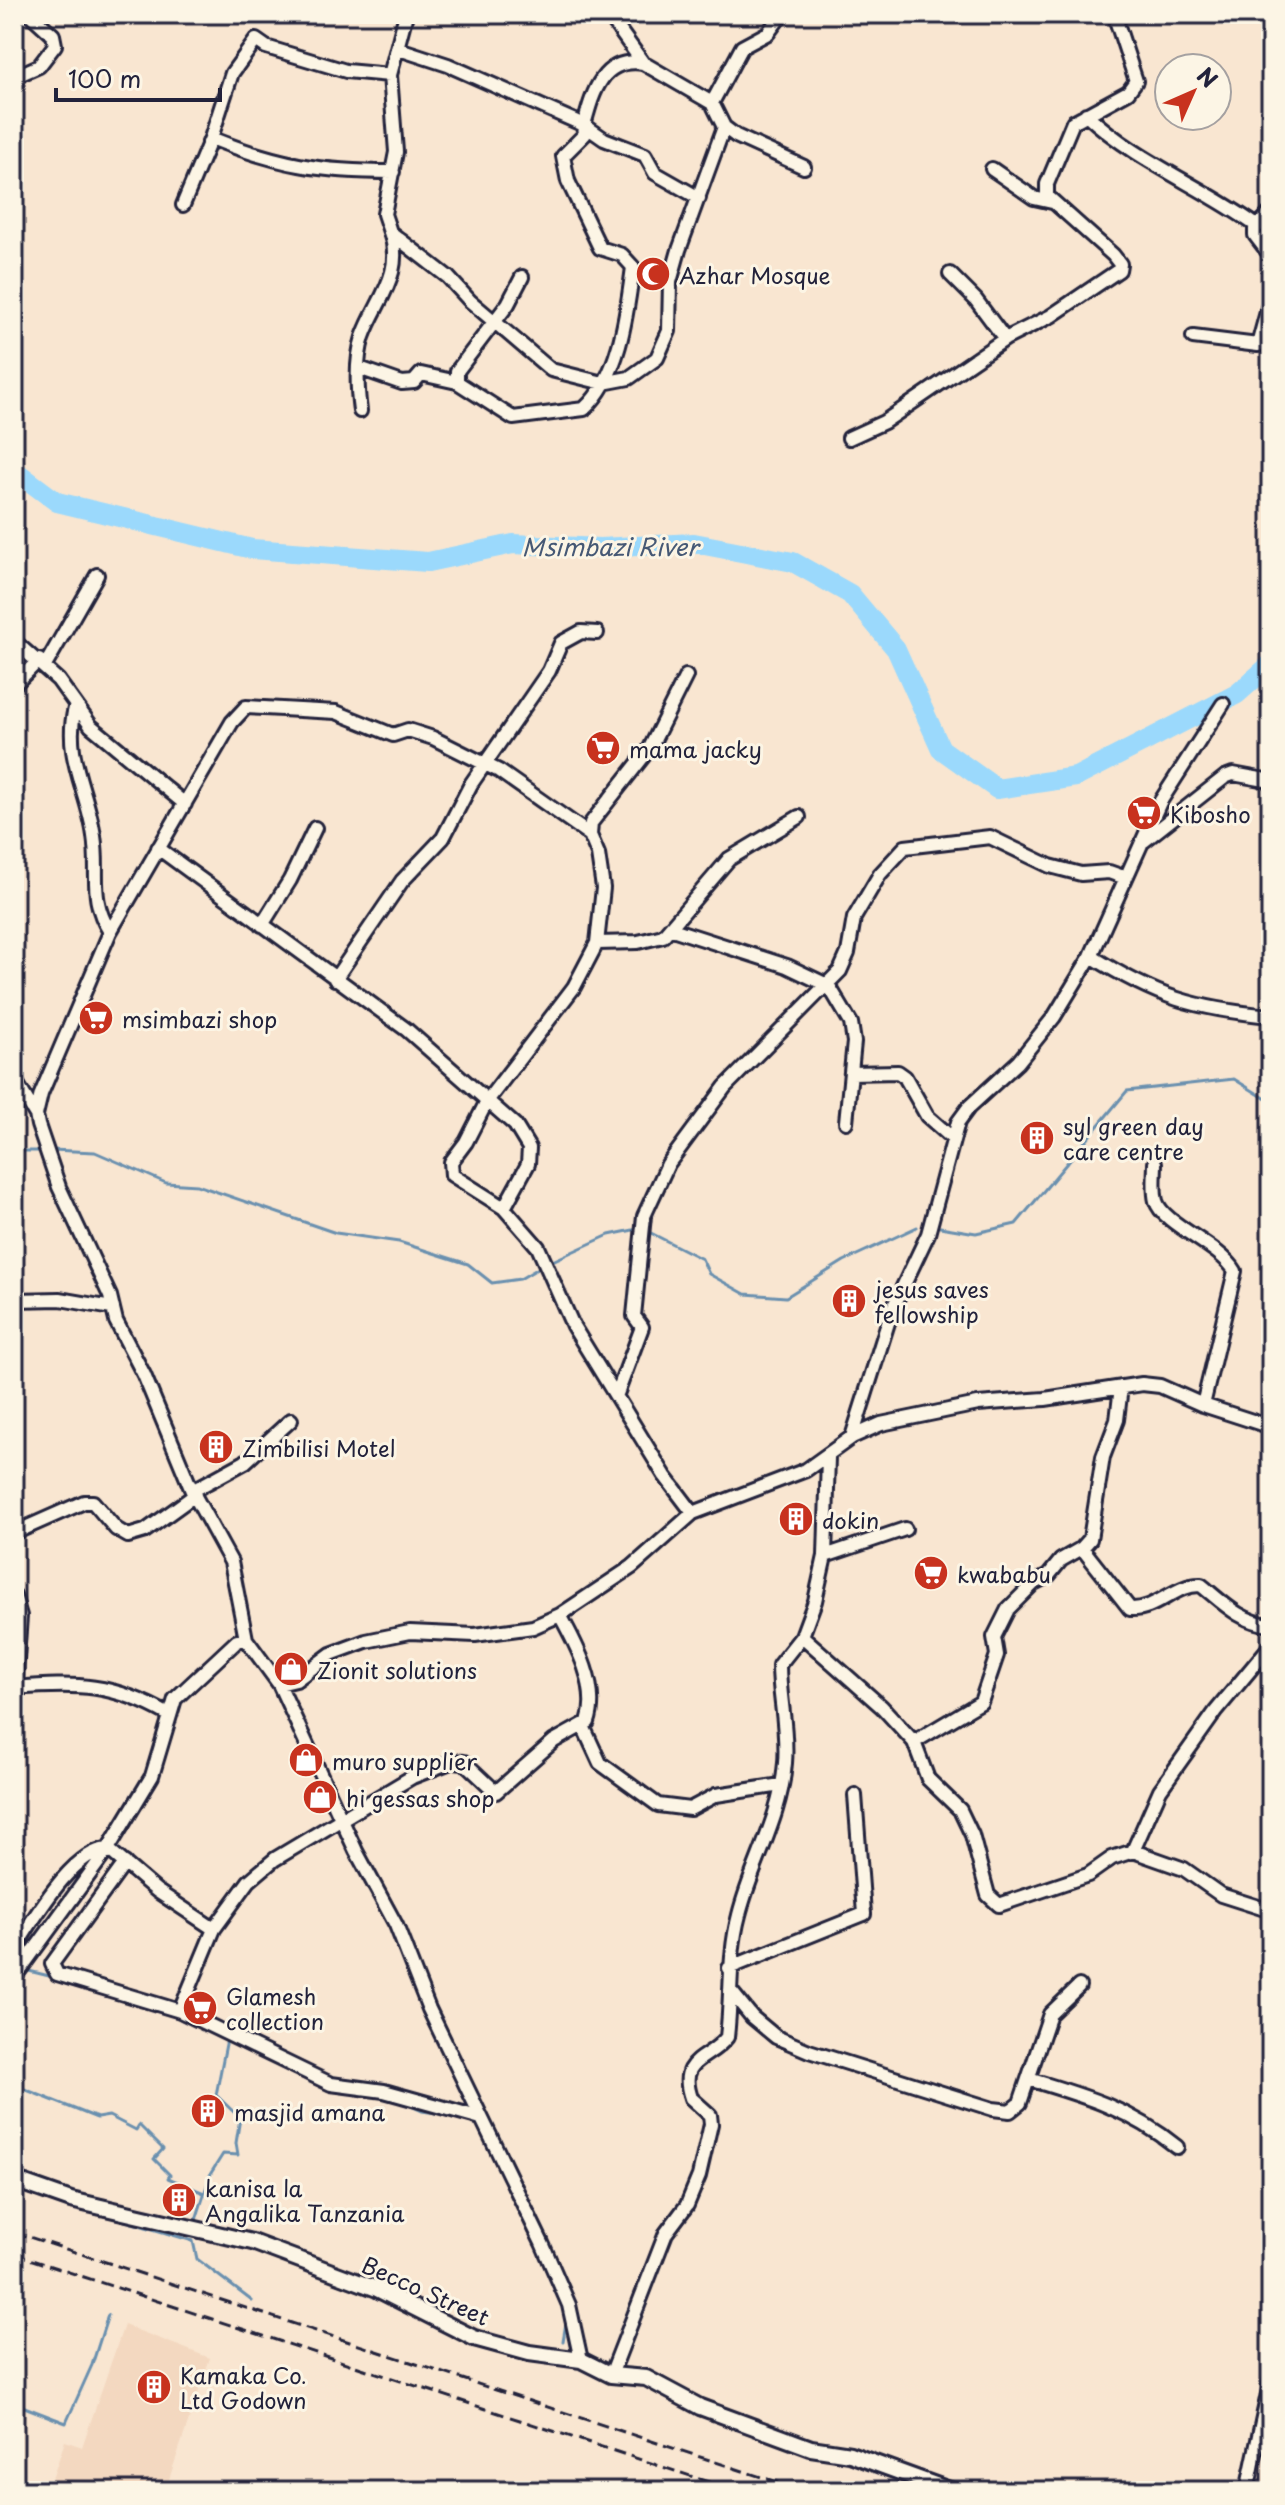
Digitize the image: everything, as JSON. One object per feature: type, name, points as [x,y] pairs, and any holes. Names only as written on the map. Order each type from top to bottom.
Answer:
[{"type":"street","points":[[14,77],[39,66],[55,45],[53,35],[30,14]]},
{"type":"street","points":[[360,411],[359,368],[364,334],[394,276],[394,244],[384,214],[393,172],[394,101],[390,75],[406,14]]},
{"type":"street","points":[[608,14],[643,63]]},
{"type":"street","points":[[712,103],[742,47],[768,33],[782,14]]},
{"type":"street","points":[[849,438],[884,422],[1005,339],[1051,316],[1119,270],[1120,264],[1113,255],[1047,196],[1047,184],[1066,133],[1086,114],[1128,92],[1136,81],[1114,14]]},
{"type":"street","points":[[183,205],[211,138],[232,73],[256,40],[266,47],[346,71],[390,75]]},
{"type":"street","points":[[399,49],[448,65],[584,125],[604,139],[645,155],[655,173],[699,198]]},
{"type":"street","points":[[359,368],[402,383],[414,382],[421,374],[457,382],[513,418],[584,409],[603,383],[621,344],[620,332],[630,304],[633,267],[622,255],[600,248],[562,164],[567,150],[585,134],[584,125],[597,85],[611,67],[629,61],[643,63],[712,103],[724,127],[804,167]]},
{"type":"street","points":[[1086,114],[1160,169],[1217,197],[1257,226]]},
{"type":"street","points":[[390,232],[448,277],[551,370],[603,383],[629,378],[657,358],[669,331],[670,282],[724,127]]},
{"type":"street","points":[[211,138],[294,167],[330,172],[393,172]]},
{"type":"street","points":[[992,169],[1034,198],[1052,202]]},
{"type":"street","points":[[1270,216],[1257,226],[1255,235],[1271,256]]},
{"type":"street","points":[[950,274],[976,300],[1005,339]]},
{"type":"street","points":[[457,382],[457,371],[495,322],[522,277]]},
{"type":"street","points":[[1193,337],[1258,345],[1271,297]]},
{"type":"street","points":[[14,685],[42,663],[97,575]]},
{"type":"street","points":[[335,979],[402,881],[443,838],[454,813],[485,763],[549,671],[561,643],[581,632],[597,633]]},
{"type":"street","points":[[14,641],[42,663],[75,708],[113,746],[185,804]]},
{"type":"street","points":[[590,835],[595,814],[642,759],[686,676]]},
{"type":"street","points":[[852,1437],[892,1310],[928,1234],[952,1138],[969,1107],[1018,1062],[1054,1017],[1091,956],[1160,802],[1223,704]]},
{"type":"street","points":[[36,1115],[41,1094],[110,932],[232,722],[246,707],[344,714],[393,735],[408,730],[433,738],[485,763],[590,835],[598,854],[603,888],[597,943],[574,987],[487,1101],[466,1142],[451,1162],[452,1175],[504,1208],[538,1247],[573,1326],[658,1465],[693,1513]]},
{"type":"street","points":[[75,708],[70,736],[94,833],[96,908],[110,932]]},
{"type":"street","points":[[1144,841],[1225,777],[1233,774],[1271,781]]},
{"type":"street","points":[[597,943],[658,938],[672,929],[729,859],[799,817]]},
{"type":"street","points":[[262,925],[290,880],[315,828]]},
{"type":"street","points":[[617,1394],[642,1327],[634,1316],[644,1216],[668,1164],[712,1102],[829,986],[848,953],[854,918],[880,874],[905,847],[997,838],[1057,868],[1081,874],[1109,872],[1126,878]]},
{"type":"street","points":[[158,848],[407,1030],[515,1125],[529,1148],[524,1175],[504,1208]]},
{"type":"street","points":[[672,929],[787,966],[829,986],[851,1023],[854,1042],[846,1122]]},
{"type":"street","points":[[1091,956],[1169,999],[1212,1009],[1271,1016]]},
{"type":"street","points":[[851,1073],[898,1072],[905,1077],[927,1116],[952,1138]]},
{"type":"street","points":[[14,1079],[36,1115],[59,1187],[110,1296],[112,1308],[194,1493],[231,1562],[246,1639],[279,1684],[344,1818],[356,1851],[396,1925],[429,2009],[569,2305],[581,2360]]},
{"type":"street","points":[[1155,1163],[1156,1200],[1162,1212],[1205,1240],[1235,1271],[1203,1405]]},
{"type":"street","points":[[14,1300],[60,1299],[112,1308]]},
{"type":"street","points":[[279,1684],[296,1680],[331,1654],[366,1641],[410,1632],[475,1635],[511,1632],[560,1615],[632,1567],[693,1513],[806,1470],[852,1437],[881,1424],[930,1412],[1153,1385],[1271,1427]]},
{"type":"street","points":[[914,1742],[981,1702],[997,1655],[994,1637],[1008,1609],[1034,1583],[1048,1576],[1061,1560],[1082,1548],[1094,1526],[1103,1457],[1117,1420],[1121,1387]]},
{"type":"street","points":[[14,1533],[84,1502],[93,1502],[116,1529],[128,1536],[145,1531],[194,1493],[245,1462],[291,1420]]},
{"type":"street","points":[[611,2375],[666,2233],[687,2205],[699,2176],[711,2124],[710,2115],[691,2098],[688,2077],[692,2064],[720,2046],[727,2037],[729,1968],[740,1911],[772,1829],[781,1785],[786,1729],[779,1665],[802,1636],[825,1556],[828,1457]]},
{"type":"street","points":[[825,1556],[905,1529]]},
{"type":"street","points":[[1082,1548],[1130,1609],[1142,1610],[1174,1592],[1201,1585],[1233,1612],[1250,1621],[1271,1625]]},
{"type":"street","points":[[14,1595],[20,1616],[14,1688],[95,1685],[118,1690],[169,1715]]},
{"type":"street","points":[[180,2011],[214,1929],[249,1881],[275,1859],[412,1777],[453,1761],[464,1762],[496,1792],[554,1741],[583,1726],[592,1712],[588,1681],[578,1649],[560,1615]]},
{"type":"street","points":[[802,1636],[882,1707],[914,1742],[928,1779],[960,1810],[972,1835],[988,1895],[999,1905],[1088,1875],[1112,1858],[1133,1851],[1184,1869],[1221,1895],[1271,1911]]},
{"type":"street","points":[[14,1978],[108,1849],[152,1776],[175,1699],[237,1641],[246,1639]]},
{"type":"street","points":[[1133,1851],[1160,1790],[1216,1711],[1271,1645]]},
{"type":"street","points":[[583,1726],[600,1763],[658,1805],[690,1809],[716,1795],[781,1785]]},
{"type":"street","points":[[729,1968],[864,1914],[855,1795]]},
{"type":"street","points":[[14,1949],[83,1857],[97,1849],[108,1849],[157,1891],[214,1929]]},
{"type":"street","points":[[125,1863],[63,1948],[53,1969],[180,2011],[331,2084],[384,2091],[481,2118]]},
{"type":"street","points":[[730,1990],[752,2017],[776,2037],[809,2051],[979,2105],[1016,2109],[1050,2014],[1079,1986]]},
{"type":"street","points":[[1028,2079],[1116,2107],[1147,2123],[1177,2147]]},
{"type":"street","name":"Becco Street","points":[[14,2180],[71,2200],[252,2242],[377,2289],[474,2338],[529,2353],[581,2360],[611,2375],[646,2378],[700,2407],[811,2448],[850,2454],[952,2491]]},
{"type":"street","points":[[1247,2491],[1271,2380]]},
{"type":"shaded area","points":[[124,2325],[210,2358],[165,2491],[48,2491],[65,2441],[82,2447]]},
{"type":"waterway","name":"Msimbazi River","points":[[14,470],[57,502],[252,549],[428,562],[513,544],[600,548],[694,543],[793,562],[850,594],[896,649],[941,749],[997,789],[1076,777],[1237,694],[1271,664]]},
{"type":"waterway","points":[[940,1227],[976,1233],[1016,1224],[1127,1091],[1234,1079],[1271,1102]]},
{"type":"waterway","points":[[51,1150],[95,1152],[166,1183],[197,1185],[336,1233],[399,1242],[468,1264],[492,1283],[520,1279],[542,1266]]},
{"type":"waterway","points":[[14,1151],[42,1151]]},
{"type":"waterway","points":[[645,1230],[702,1259],[709,1274],[745,1294],[786,1297],[844,1261],[917,1227]]},
{"type":"waterway","points":[[548,1263],[609,1235],[638,1229]]},
{"type":"waterway","points":[[25,1970],[53,1977]]},
{"type":"waterway","points":[[195,2223],[211,2173],[223,2154],[238,2155],[236,2143],[240,2118],[216,2095],[227,2039]]},
{"type":"waterway","points":[[14,2085],[97,2118],[109,2116],[136,2130],[139,2125],[163,2149],[154,2159],[170,2175],[168,2178],[204,2193]]},
{"type":"waterway","points":[[404,2103],[422,2111],[450,2115]]},
{"type":"waterway","points":[[519,2208],[535,2241]]},
{"type":"waterway","points":[[109,2216],[193,2241],[197,2259],[252,2301]]},
{"type":"waterway","points":[[14,2403],[66,2423],[92,2365],[108,2315]]},
{"type":"waterway","points":[[563,2341],[567,2317]]},
{"type":"railway","points":[[14,2232],[804,2491]]},
{"type":"railway","points":[[14,2254],[736,2491]]},
{"type":"place","name":"Azhar Mosque","points":[[653,274]]},
{"type":"place","name":"mama jacky","points":[[603,748]]},
{"type":"place","name":"Kibosho","points":[[1144,813]]},
{"type":"place","name":"msimbazi shop","points":[[96,1018]]},
{"type":"place","name":"syl green day care centre","points":[[1037,1138]]},
{"type":"place","name":"jesus saves fellowship","points":[[849,1301]]},
{"type":"place","name":"Zimbilisi Motel","points":[[216,1447]]},
{"type":"place","name":"dokin","points":[[796,1519]]},
{"type":"place","name":"kwababu","points":[[931,1573]]},
{"type":"place","name":"Zionit solutions","points":[[291,1669]]},
{"type":"place","name":"muro supplier","points":[[306,1760]]},
{"type":"place","name":"hi gessas shop","points":[[320,1797]]},
{"type":"place","name":"Glamesh collection","points":[[200,2008]]},
{"type":"place","name":"masjid amana","points":[[208,2111]]},
{"type":"place","name":"kanisa la Angalika Tanzania","points":[[179,2200]]},
{"type":"place","name":"Kamaka Co. Ltd Godown","points":[[154,2387]]}]
